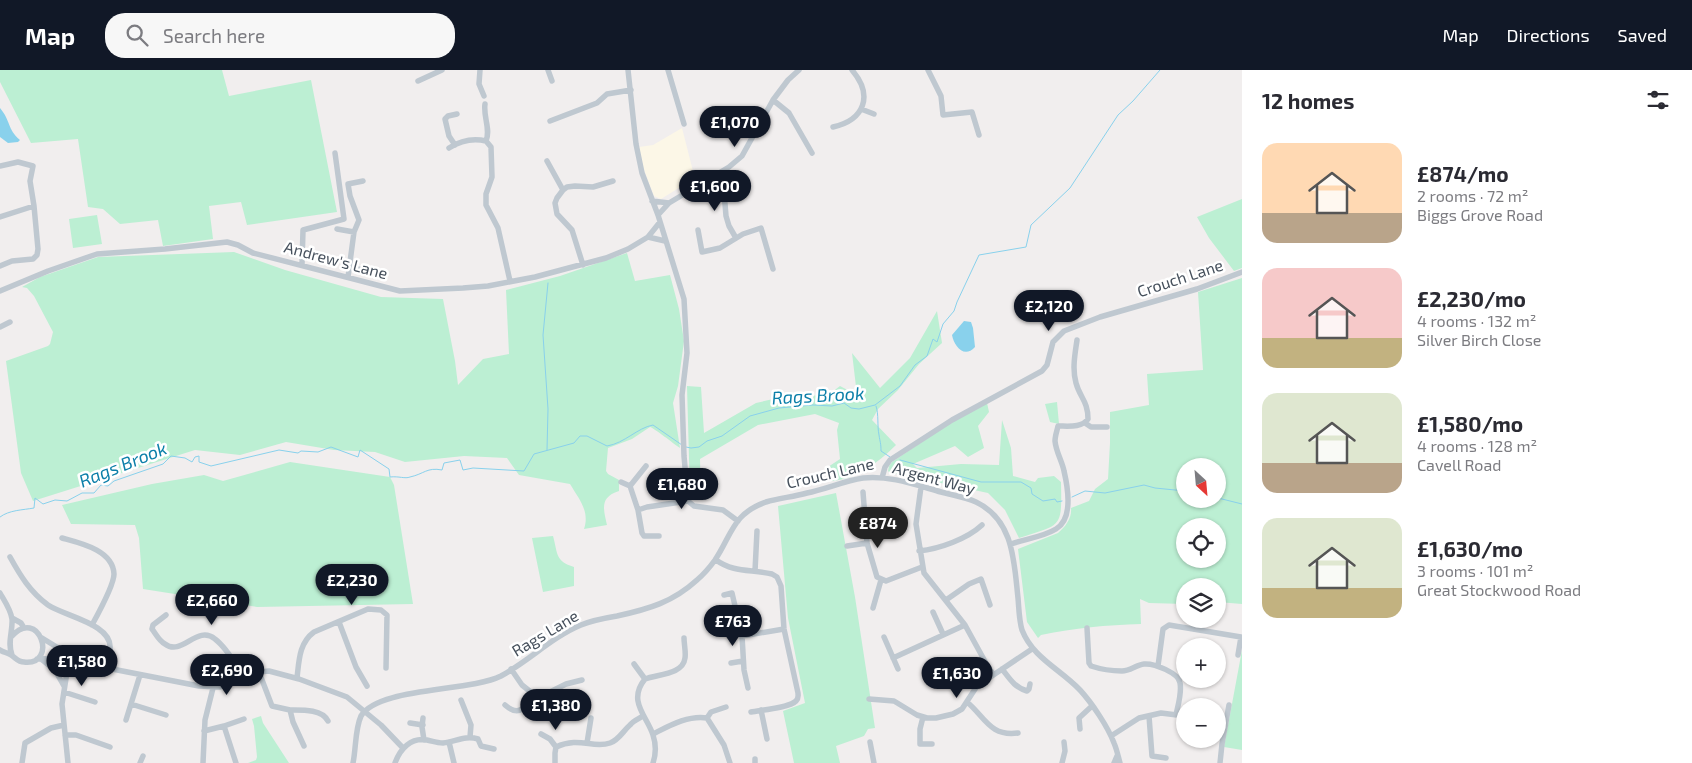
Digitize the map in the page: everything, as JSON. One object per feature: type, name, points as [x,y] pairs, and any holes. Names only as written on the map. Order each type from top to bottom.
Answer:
[{"type":"street","points":[[480,70],[479,84],[484,96]]},
{"type":"street","points":[[548,70],[552,81]]},
{"type":"street","points":[[628,70],[636,144],[642,173],[658,215],[684,299],[688,353],[682,395],[688,501],[694,506],[723,510],[738,521]]},
{"type":"street","points":[[668,70],[684,124]]},
{"type":"street","points":[[658,215],[670,203],[716,175],[742,156],[773,100],[798,70]]},
{"type":"street","points":[[833,127],[852,120],[862,108],[864,92],[860,81],[852,70]]},
{"type":"street","points":[[928,70],[940,96],[943,116],[972,112],[979,109]]},
{"type":"street","points":[[418,81],[438,71]]},
{"type":"street","points":[[550,121],[597,102],[608,94],[631,90]]},
{"type":"street","points":[[773,100],[789,114],[812,152]]},
{"type":"street","points":[[485,104],[484,112],[488,128],[486,141]]},
{"type":"street","points":[[862,108],[874,114]]},
{"type":"street","points":[[972,112],[979,135]]},
{"type":"street","points":[[457,114],[448,116],[445,119],[452,147],[462,142],[480,140],[486,141],[491,147],[492,176],[486,194],[486,205],[498,228],[510,281]]},
{"type":"street","points":[[302,265],[303,230],[344,219],[335,153]]},
{"type":"street","points":[[547,161],[563,190]]},
{"type":"street","points":[[0,166],[18,162],[33,166],[30,181],[38,249],[37,255],[33,258],[12,261],[0,266]]},
{"type":"street","points":[[716,175],[724,192],[726,216],[729,226],[736,238]]},
{"type":"street","points":[[348,278],[354,232],[358,220],[348,184],[363,181]]},
{"type":"street","points":[[583,265],[572,230],[560,218],[556,209],[557,198],[563,190],[575,186],[593,187],[613,181]]},
{"type":"street","points":[[652,200],[670,203]]},
{"type":"street","points":[[0,217],[34,206]]},
{"type":"street","name":"Andrew's Lane","points":[[0,291],[98,254],[227,242],[238,245],[253,253],[400,291],[488,286],[583,265],[628,249],[648,237],[660,222]]},
{"type":"street","points":[[698,230],[702,252],[726,246],[736,238],[762,228],[773,269]]},
{"type":"street","points":[[337,229],[354,232]]},
{"type":"street","points":[[648,237],[665,241]]},
{"type":"street","points":[[350,268],[373,271]]},
{"type":"street","name":"Crouch Lane","points":[[738,521],[752,509],[767,502],[806,494],[854,480],[882,478],[885,467],[890,460],[935,430],[1042,371],[1046,365],[1053,342],[1064,331],[1100,317],[1198,290],[1242,272]]},
{"type":"street","points":[[0,327],[10,322]]},
{"type":"street","points":[[1077,340],[1074,359],[1075,375],[1077,386],[1086,404],[1088,416],[1085,423]]},
{"type":"street","points":[[1011,544],[1055,530],[1066,517],[1068,508],[1064,470],[1055,442],[1058,426],[1085,423],[1091,427],[1107,427]]},
{"type":"street","points":[[630,486],[646,466]]},
{"type":"street","name":"Argent Way","points":[[882,478],[970,499],[982,505],[1000,522],[1011,544],[1020,623],[1032,649],[1061,673],[1081,692],[1092,706],[1111,736],[1120,763]]},
{"type":"street","points":[[621,482],[630,486],[644,536],[659,536]]},
{"type":"street","points":[[921,487],[916,524],[922,567],[927,580],[965,624],[993,674]]},
{"type":"street","points":[[863,492],[867,542],[874,574],[881,580],[888,580],[922,567]]},
{"type":"street","points":[[638,510],[688,501]]},
{"type":"street","name":"Rags Lane","points":[[364,712],[381,701],[431,690],[484,682],[498,677],[564,634],[580,626],[593,621],[642,610],[667,601],[694,583],[716,560],[726,538],[738,521]]},
{"type":"street","points":[[919,551],[940,548],[964,538],[982,525]]},
{"type":"street","points":[[756,571],[757,531]]},
{"type":"street","points":[[62,538],[77,542],[104,555],[113,569],[112,583],[92,625]]},
{"type":"street","points":[[847,546],[867,542]]},
{"type":"street","points":[[10,557],[27,586],[38,597],[63,613],[102,631],[109,640],[110,648],[102,667]]},
{"type":"street","points":[[716,560],[734,570],[779,575],[782,591],[784,629],[798,698],[796,701],[787,704],[751,712]]},
{"type":"street","points":[[946,600],[969,584],[981,579],[990,605]]},
{"type":"street","points":[[873,608],[881,580]]},
{"type":"street","points":[[0,592],[12,618],[9,649],[12,655]]},
{"type":"street","points":[[724,595],[732,593],[742,636],[743,661],[748,688]]},
{"type":"street","points":[[296,678],[300,652],[304,641],[314,632],[368,610],[381,610],[385,612],[388,618],[386,668]]},
{"type":"street","points":[[933,612],[943,634]]},
{"type":"street","points":[[166,615],[153,625],[152,629],[162,643],[174,647],[181,646],[199,635],[210,636],[221,645],[244,677]]},
{"type":"street","points":[[12,618],[24,628],[36,631],[42,638],[70,653],[87,659],[90,663]]},
{"type":"street","points":[[339,622],[356,666],[367,686]]},
{"type":"street","points":[[893,658],[965,624]]},
{"type":"street","points":[[1158,666],[1163,630],[1169,626],[1240,637],[1238,655]]},
{"type":"street","points":[[24,628],[16,632],[0,649],[12,655],[20,662],[26,663],[48,658],[83,664],[90,663],[140,675],[213,688],[228,686],[244,677],[259,672],[270,671],[296,678],[346,697],[381,725],[403,748]]},
{"type":"street","points":[[1087,628],[1089,663],[1091,666],[1121,671],[1141,665],[1158,666],[1178,678],[1180,682],[1178,698]]},
{"type":"street","points":[[742,636],[784,629]]},
{"type":"street","points":[[884,637],[898,669]]},
{"type":"street","points":[[39,659],[44,645],[42,638]]},
{"type":"street","points":[[645,679],[672,672],[680,667],[685,658],[684,638]]},
{"type":"street","points":[[869,698],[894,701],[923,717],[936,718],[953,714],[962,709],[974,689],[993,674],[1032,649]]},
{"type":"street","points":[[68,763],[62,704],[70,653]]},
{"type":"street","points":[[39,659],[55,670],[64,689],[95,702]]},
{"type":"street","points":[[730,664],[743,661]]},
{"type":"street","points":[[634,664],[645,679]]},
{"type":"street","points":[[1002,669],[1014,686],[1019,689],[1027,691],[1030,684]]},
{"type":"street","points":[[511,670],[522,685],[532,693],[544,695],[566,684],[582,680]]},
{"type":"street","points":[[259,672],[272,706],[320,713],[328,721]]},
{"type":"street","points":[[126,720],[140,675]]},
{"type":"street","points":[[645,679],[638,694],[638,706],[653,734],[656,747],[655,763]]},
{"type":"street","points":[[203,763],[205,720],[213,688]]},
{"type":"street","points":[[505,705],[512,711],[522,710],[528,703],[532,693]]},
{"type":"street","points":[[461,700],[471,725],[470,737]]},
{"type":"street","points":[[967,702],[995,730],[1006,734],[1018,733]]},
{"type":"street","points":[[131,704],[166,715]]},
{"type":"street","points":[[1226,718],[1229,705]]},
{"type":"street","points":[[1080,729],[1079,718],[1092,706]]},
{"type":"street","points":[[707,718],[711,712],[726,707]]},
{"type":"street","points":[[290,710],[293,722],[304,746]]},
{"type":"street","points":[[762,710],[767,739]]},
{"type":"street","points":[[353,763],[358,728],[364,712]]},
{"type":"street","points":[[1111,736],[1136,720],[1148,716],[1161,713],[1176,715]]},
{"type":"street","points":[[556,747],[576,742],[604,744],[613,742],[633,722],[643,716]]},
{"type":"street","points":[[1148,716],[1151,726],[1152,756],[1166,758]]},
{"type":"street","points":[[923,717],[920,729],[920,744],[932,744]]},
{"type":"street","points":[[587,743],[591,718]]},
{"type":"street","points":[[653,734],[684,721],[707,718]]},
{"type":"street","points":[[707,718],[724,745],[730,763]]},
{"type":"street","points":[[204,731],[244,719]]},
{"type":"street","points":[[410,723],[423,722],[424,740]]},
{"type":"street","points":[[22,763],[25,743],[52,728],[64,725]]},
{"type":"street","points":[[224,726],[236,763]]},
{"type":"street","points":[[540,734],[550,739],[556,747],[555,763]]},
{"type":"street","points":[[65,735],[76,735],[110,747]]},
{"type":"street","points":[[394,763],[403,748],[414,741],[424,740],[438,743],[470,737],[478,739],[481,746],[494,749]]},
{"type":"street","points":[[449,742],[454,763]]},
{"type":"street","points":[[870,742],[874,763]]},
{"type":"street","points":[[1062,763],[1066,751],[1064,742]]},
{"type":"street","points":[[1220,763],[1222,748]]},
{"type":"street","points":[[140,763],[143,756]]},
{"type":"street","points":[[1114,763],[1117,756]]},
{"type":"shaded area","points":[[682,128],[694,175],[690,181],[661,199],[654,196],[643,167],[639,147],[653,145]]},
{"type":"green space","points":[[0,70],[222,70],[229,96],[311,80],[337,212],[247,225],[241,202],[209,206],[213,239],[163,246],[158,220],[120,224],[103,209],[88,207],[78,139],[31,143],[0,82]]},
{"type":"green space","points":[[1242,199],[1242,268],[1234,271],[1209,238],[1197,217]]},
{"type":"green space","points":[[97,215],[102,244],[73,248],[69,219]]},
{"type":"green space","points":[[234,252],[285,270],[381,297],[443,299],[458,385],[483,359],[509,354],[506,290],[560,276],[627,253],[635,281],[670,275],[679,309],[684,341],[678,386],[673,403],[680,448],[650,427],[632,439],[608,448],[606,471],[619,480],[619,491],[609,496],[604,504],[607,525],[584,529],[585,511],[570,484],[519,475],[507,458],[464,456],[405,462],[375,452],[334,450],[286,442],[240,455],[195,450],[33,501],[21,473],[6,361],[48,346],[53,332],[34,296],[27,288],[22,287],[40,277],[98,257]]},
{"type":"green space","points":[[1242,278],[1242,604],[1226,603],[1226,578],[1176,578],[1176,604],[1149,603],[1140,599],[1141,624],[1078,629],[1041,635],[1038,638],[1027,622],[1018,549],[1058,533],[1068,522],[1071,508],[1089,501],[1095,489],[1108,479],[1110,412],[1149,405],[1147,374],[1203,370],[1198,292]]},
{"type":"green space","points":[[937,311],[942,343],[919,364],[898,390],[878,409],[872,420],[896,445],[865,470],[847,478],[828,481],[825,469],[840,459],[837,430],[839,423],[815,414],[758,425],[700,459],[701,499],[690,494],[687,386],[701,387],[704,433],[756,403],[782,397],[828,395],[840,386],[857,395],[852,353],[880,388],[910,358]]},
{"type":"green space","points":[[1057,402],[1059,424],[1050,422],[1045,404]]},
{"type":"green space","points":[[987,403],[989,412],[978,426],[984,448],[968,457],[955,446],[913,464],[917,468],[961,464],[999,465],[1002,420],[1011,448],[1013,476],[1035,482],[1038,478],[1054,476],[1061,482],[1061,509],[1059,517],[1051,527],[1019,538],[1005,510],[988,493],[888,471],[892,462],[953,421]]},
{"type":"green space","points":[[290,462],[390,477],[394,485],[413,604],[257,607],[143,589],[139,538],[135,525],[71,524],[62,505],[152,484],[204,475],[223,481]]},
{"type":"green space","points":[[836,493],[855,597],[875,728],[868,729],[864,736],[836,746],[840,763],[794,763],[783,711],[805,703],[788,618],[778,506]]},
{"type":"green space","points":[[553,536],[560,559],[574,567],[574,586],[543,592],[532,538]]},
{"type":"green space","points":[[1242,650],[1242,750],[1226,747],[1226,736]]},
{"type":"green space","points":[[261,716],[263,723],[289,763],[248,763],[256,760],[257,757],[252,719]]},
{"type":"water","points":[[0,108],[13,132],[20,140],[18,142],[8,143],[0,137]]},
{"type":"water","points":[[964,321],[971,322],[975,347],[967,352],[957,347],[952,335]]},
{"type":"waterway","points":[[686,447],[699,447],[707,441],[722,436],[750,416],[779,408],[813,405],[832,406],[844,403],[851,408],[859,409],[875,405],[900,386],[915,365],[927,356],[933,339],[937,342],[943,324],[954,311],[979,255],[1026,247],[1031,225],[1070,188],[1118,115],[1160,70]]},
{"type":"waterway","points":[[547,450],[548,409],[543,335],[548,283]]},
{"type":"waterway","points":[[876,406],[881,451],[890,457]]},
{"type":"waterway","name":"Rags Brook","points":[[0,517],[12,512],[34,508],[35,498],[43,504],[55,500],[67,501],[82,493],[94,493],[101,485],[108,486],[114,481],[163,464],[171,456],[185,458],[192,462],[195,457],[199,456],[199,462],[211,466],[279,450],[298,453],[301,451],[318,452],[331,447],[358,457],[360,450],[389,469],[390,477],[406,478],[429,470],[442,470],[444,463],[460,460],[463,470],[473,468],[524,471],[534,454],[574,443],[580,436],[587,436],[607,446],[620,442],[653,425],[682,445]]},
{"type":"waterway","points":[[900,460],[981,482],[1021,482],[1031,488],[1032,494],[1043,501],[1055,499],[1057,502],[1062,501]]},
{"type":"waterway","points":[[1072,497],[1085,491],[1105,493],[1144,485],[1176,490]]},
{"type":"waterway","points":[[1226,500],[1242,504]]}]
